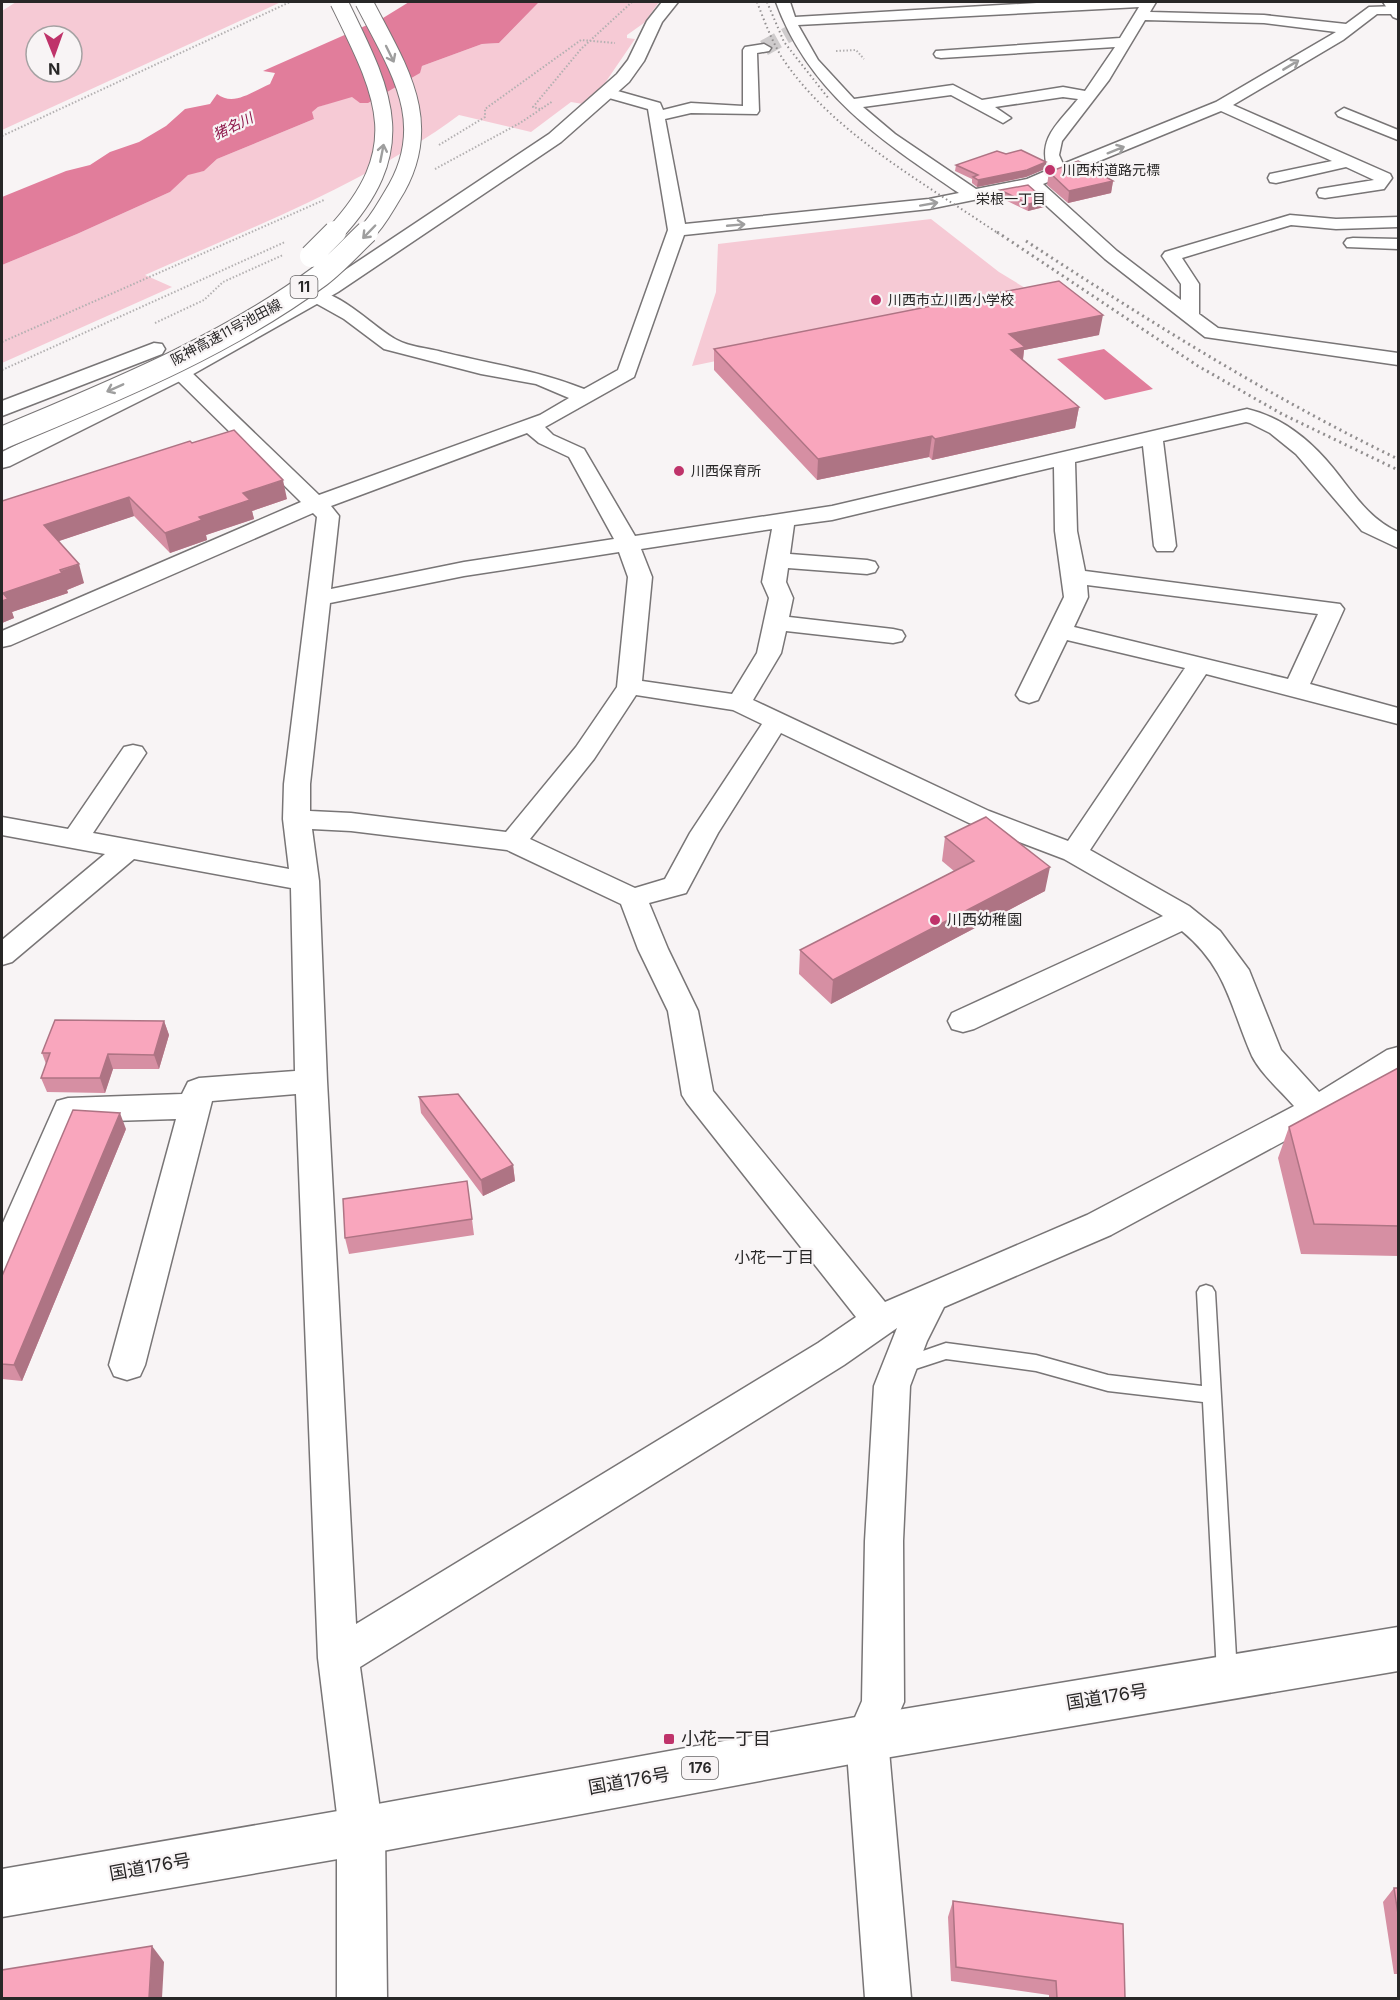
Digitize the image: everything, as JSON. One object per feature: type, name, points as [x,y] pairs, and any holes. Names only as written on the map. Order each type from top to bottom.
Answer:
[{"type":"main road","name":"11","points":[[299,265],[339,230],[363,201],[377,174],[384,147],[381,101],[339,2]]},
{"type":"main road","name":"阪神高速11号池田線","points":[[2,439],[180,358],[242,326],[287,299],[339,261],[373,230],[394,202],[407,173],[413,145],[414,119],[408,95],[364,2]]},
{"type":"main road","points":[[2,461],[180,372],[317,296],[555,138],[607,93],[636,61],[655,21],[670,2]]},
{"type":"main road","name":"阪神高速11号池田線","points":[[2,408],[164,345],[2,417]]},
{"type":"main road","name":"国道176号","points":[[2,1893],[361,1831],[867,1738],[1398,1649]]},
{"type":"main road","points":[[361,1831],[362,1998]]},
{"type":"street","points":[[783,2],[792,29],[813,62],[852,104],[907,149],[975,196]]},
{"type":"street","points":[[792,29],[994,7],[1146,7],[1348,29]]},
{"type":"street","points":[[994,7],[1023,48]]},
{"type":"street","points":[[1057,172],[1051,155],[1054,140],[1088,96],[1146,7]]},
{"type":"street","points":[[677,230],[929,204],[1032,183],[1221,105],[1348,29],[1374,10],[1396,9]]},
{"type":"street","points":[[1344,12],[1367,16]]},
{"type":"street","points":[[941,54],[1125,42]]},
{"type":"street","points":[[657,116],[691,108],[751,111],[750,50],[764,48]]},
{"type":"street","points":[[852,104],[953,90],[1003,117]]},
{"type":"street","points":[[2,640],[316,504],[531,426],[627,373],[677,230],[655,106],[607,93]]},
{"type":"street","points":[[981,105],[1063,93],[1088,96]]},
{"type":"street","points":[[1221,105],[1384,178],[1382,182],[1325,193]]},
{"type":"street","points":[[1344,113],[1398,135]]},
{"type":"street","points":[[1269,145],[1296,138]]},
{"type":"street","points":[[1276,178],[1348,162]]},
{"type":"street","points":[[1032,183],[1111,255],[1212,333],[1398,359]]},
{"type":"street","points":[[1190,316],[1190,284],[1171,256],[1290,220],[1322,221],[1335,224],[1398,222]]},
{"type":"street","points":[[1353,243],[1398,243]]},
{"type":"street","points":[[317,296],[351,315],[390,345],[481,368],[541,379],[585,397]]},
{"type":"street","points":[[180,372],[328,516],[297,784],[297,819],[305,881],[311,1081],[338,1658],[361,1831]]},
{"type":"street","points":[[317,599],[464,569],[627,542],[832,513],[1247,415],[1266,421],[1318,464],[1352,508],[1370,526],[1398,541]]},
{"type":"street","points":[[513,842],[585,753],[629,687],[640,577],[627,542],[578,453],[546,438],[531,426]]},
{"type":"street","points":[[1152,437],[1165,546]]},
{"type":"street","points":[[1029,695],[1076,597],[1076,577],[1066,531],[1064,458]]},
{"type":"street","points":[[739,703],[769,653],[781,598],[774,582],[784,521]]},
{"type":"street","points":[[777,560],[867,567]]},
{"type":"street","points":[[1076,577],[1332,609],[1296,688]]},
{"type":"street","points":[[776,623],[893,636]]},
{"type":"street","points":[[1060,631],[1296,688],[1398,716]]},
{"type":"street","points":[[1074,854],[1200,664]]},
{"type":"street","points":[[629,687],[739,703],[979,817],[1074,854],[1185,918],[1210,938],[1234,970],[1268,1056],[1316,1109]]},
{"type":"street","points":[[297,819],[351,822],[513,842],[633,897],[676,886],[704,833],[776,721]]},
{"type":"street","points":[[75,839],[133,753]]},
{"type":"street","points":[[2,826],[305,881]]},
{"type":"street","points":[[2,955],[128,849]]},
{"type":"street","points":[[633,897],[653,949],[683,1011],[698,1095],[879,1320]]},
{"type":"street","points":[[963,1021],[1185,918]]},
{"type":"street","points":[[338,1658],[831,1354],[879,1320],[1099,1225],[1316,1109],[1398,1058]]},
{"type":"street","points":[[127,1365],[200,1090],[311,1081]]},
{"type":"street","points":[[2,1263],[68,1110],[195,1106]]},
{"type":"street","points":[[888,1998],[867,1738],[883,1702],[884,1541],[892,1386],[910,1338],[932,1296]]},
{"type":"lane","points":[[1206,1292],[1227,1677]]},
{"type":"lane","points":[[898,1367],[946,1351],[1036,1363],[1108,1383],[1212,1395]]},
{"type":"path","points":[[2,136],[290,2]]},
{"type":"path","points":[[541,109],[533,107],[581,49],[632,2]]},
{"type":"path","points":[[430,149],[485,117],[485,109],[581,40],[625,44]]},
{"type":"path","points":[[2,342],[328,199]]},
{"type":"shaded area","points":[[16,2],[281,2],[2,130],[2,11]]},
{"type":"shaded area","points":[[539,2],[659,2],[644,23],[627,35],[627,38],[635,39],[605,83],[583,104],[571,102],[531,132],[459,115],[423,140],[346,184],[145,275],[172,287],[2,363],[2,265],[170,192],[188,174],[204,171],[217,159],[314,119],[311,112],[318,107],[419,73],[422,66],[482,44],[499,43]]},
{"type":"shaded area","points":[[931,219],[999,272],[1035,294],[692,366],[716,292],[718,244]]},
{"type":"water","name":"猪名川","points":[[409,2],[539,2],[499,43],[482,44],[422,66],[420,73],[368,103],[360,103],[352,97],[318,107],[312,112],[314,119],[217,159],[204,171],[188,175],[170,192],[2,265],[2,197],[66,171],[90,165],[110,152],[139,142],[166,126],[185,109],[210,104],[217,94],[230,99],[250,94],[270,84],[275,73],[263,71],[383,18]]},
{"type":"water","points":[[1104,349],[1153,389],[1105,400],[1057,359]]},
{"type":"building","points":[[1021,150],[1046,162],[1027,170],[978,180],[973,177],[978,175],[956,165],[997,151],[1006,154]]},
{"type":"building","points":[[1078,161],[1113,181],[1069,191],[1049,172]]},
{"type":"building","points":[[1028,185],[1045,200],[1029,204],[1000,190]]},
{"type":"building","points":[[1059,281],[1103,315],[1009,334],[1025,347],[1011,350],[1079,407],[935,439],[932,436],[818,459],[714,349]]},
{"type":"building","points":[[234,430],[283,480],[243,493],[250,500],[199,517],[202,520],[165,533],[129,497],[44,525],[79,564],[60,570],[62,573],[3,593],[8,599],[2,601],[2,501],[190,441],[192,443]]},
{"type":"building","points":[[986,817],[1050,867],[833,980],[800,950],[974,861],[945,837]]},
{"type":"building","points":[[55,1020],[164,1021],[154,1055],[108,1054],[100,1078],[41,1078],[50,1053],[42,1053]]},
{"type":"building","points":[[1398,1068],[1398,1226],[1314,1224],[1289,1127]]},
{"type":"building","points":[[458,1094],[513,1165],[481,1180],[419,1097]]},
{"type":"building","points":[[73,1110],[120,1113],[14,1365],[2,1364],[2,1276]]},
{"type":"building","points":[[467,1181],[472,1219],[345,1238],[343,1199]]},
{"type":"building","points":[[1394,1888],[1398,1888],[1398,1914]]},
{"type":"building","points":[[953,1901],[1123,1924],[1125,1998],[1057,1998],[1056,1981],[956,1967]]},
{"type":"building","points":[[152,1946],[149,1998],[2,1998],[2,1970]]},
{"type":"tunnel","points":[[764,48],[789,34]]},
{"type":"railway","points":[[757,2],[781,56],[801,83],[825,109],[881,155],[999,234]]},
{"type":"railway","points":[[767,2],[784,42],[829,99]]},
{"type":"railway","points":[[997,232],[1198,366],[1282,414],[1398,470]]},
{"type":"railway","points":[[1026,241],[1117,300],[1255,383],[1398,459]]},
{"type":"place","name":"川西村道路元標","points":[[1050,170]]},
{"type":"place","name":"川西市立川西小学校","points":[[876,300]]},
{"type":"place","name":"川西保育所","points":[[679,471]]},
{"type":"place","name":"川西幼稚園","points":[[935,920]]},
{"type":"place","name":"小花一丁目","points":[[669,1739]]},
{"type":"district","name":"栄根一丁目","points":[[1011,199]]},
{"type":"district","name":"小花一丁目","points":[[774,1257]]}]
